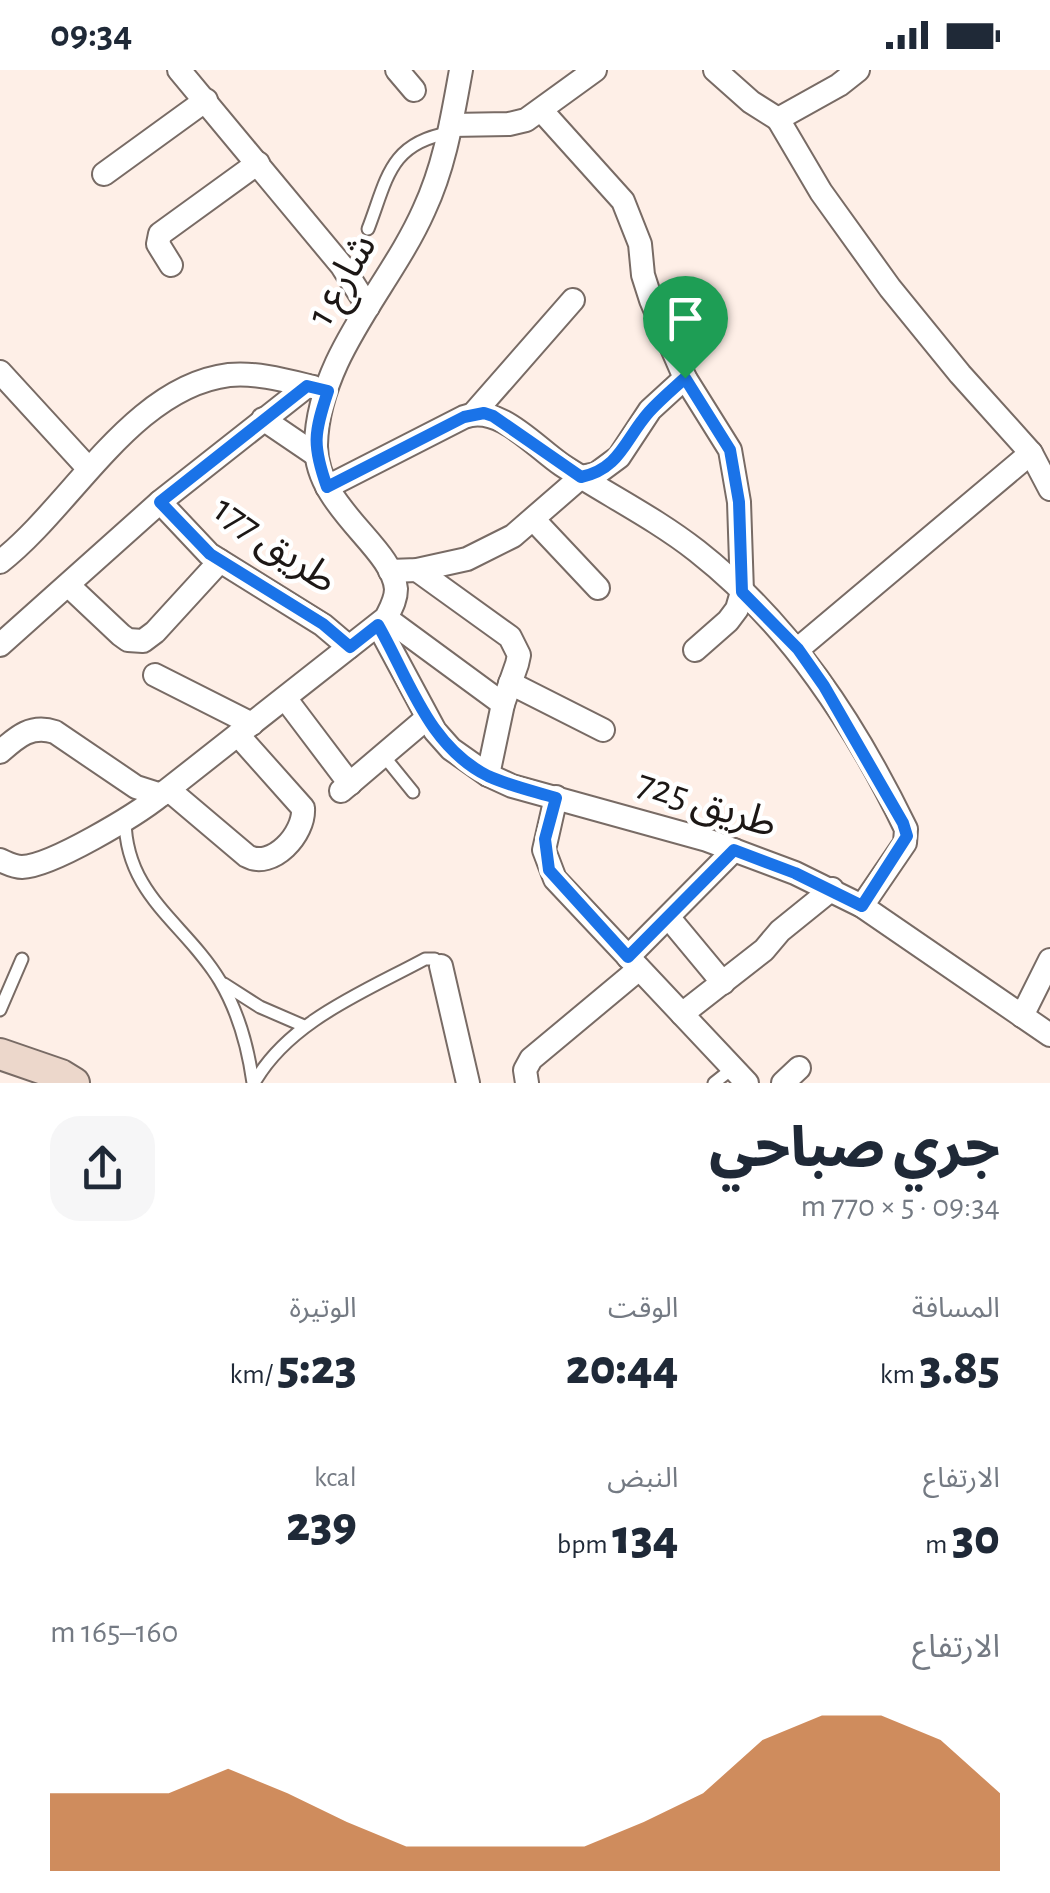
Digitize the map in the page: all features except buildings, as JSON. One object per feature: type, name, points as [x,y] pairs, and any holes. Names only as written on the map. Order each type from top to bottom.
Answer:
[{"type":"street","points":[[179,70],[342,266],[368,307]]},
{"type":"street","points":[[397,70],[414,90]]},
{"type":"street","name":"شارع 1","points":[[390,571],[347,519],[327,487],[316,456],[318,388],[424,211],[446,154],[461,70]]},
{"type":"street","points":[[450,129],[526,120],[595,70]]},
{"type":"street","points":[[714,70],[778,120],[821,192],[890,288],[1031,453],[1050,489]]},
{"type":"street","points":[[778,120],[858,70]]},
{"type":"street","points":[[104,174],[206,100]]},
{"type":"street","points":[[542,111],[623,201],[640,244],[651,300],[685,378],[730,450],[739,502],[742,592],[728,621],[695,650]]},
{"type":"street","points":[[171,265],[158,244],[160,234],[258,162]]},
{"type":"street","points":[[342,266],[364,273],[390,273]]},
{"type":"street","points":[[327,487],[474,413],[572,300]]},
{"type":"street","points":[[0,372],[88,468]]},
{"type":"street","points":[[0,562],[49,518],[106,449],[169,398],[210,380],[243,376],[318,388]]},
{"type":"street","points":[[0,860],[17,866],[32,865],[125,820],[165,792],[382,621],[395,600],[396,586],[390,571],[417,570],[467,559],[491,549],[534,520],[581,477],[596,474],[619,457],[650,410],[685,378]]},
{"type":"street","points":[[0,645],[160,502],[263,420],[318,388]]},
{"type":"street","points":[[474,413],[493,416],[694,548],[798,649],[840,712],[906,829],[905,843],[862,906]]},
{"type":"street","points":[[263,420],[316,456]]},
{"type":"street","points":[[798,649],[1031,453]]},
{"type":"street","name":"طريق 177","points":[[160,502],[220,562],[269,588],[350,647]]},
{"type":"street","points":[[534,520],[598,588]]},
{"type":"street","points":[[69,586],[121,635],[143,641],[156,632],[220,562]]},
{"type":"street","points":[[417,570],[510,637],[519,655],[506,693],[488,776]]},
{"type":"street","points":[[382,621],[506,693],[603,730]]},
{"type":"street","name":"طريق 725","points":[[382,621],[426,718],[451,749],[488,776],[734,850],[832,889],[1050,1035]]},
{"type":"street","points":[[0,752],[28,731],[42,728],[55,732],[136,786],[165,792],[253,860],[274,857],[302,822],[302,808],[245,730],[155,675]]},
{"type":"street","points":[[285,698],[345,787],[426,718]]},
{"type":"street","points":[[556,798],[545,839],[549,870],[682,1014],[731,1078]]},
{"type":"street","points":[[528,1083],[525,1070],[530,1059],[633,963],[669,918],[734,850]]},
{"type":"street","points":[[682,1014],[832,889]]},
{"type":"street","points":[[669,918],[722,983]]},
{"type":"street","points":[[1022,1016],[1050,960]]},
{"type":"street","points":[[441,966],[468,1083]]},
{"type":"street","points":[[0,1054],[61,1074],[74,1083]]},
{"type":"lane","points":[[368,229],[387,174],[398,158],[412,145],[450,129]]},
{"type":"lane","points":[[383,755],[412,792]]},
{"type":"lane","points":[[125,820],[128,850],[138,878],[220,981],[242,1030],[254,1083]]},
{"type":"lane","points":[[0,1010],[22,959]]},
{"type":"lane","points":[[254,1083],[275,1052],[304,1026],[425,959],[441,966]]},
{"type":"lane","points":[[220,981],[260,1007],[304,1026]]},
{"type":"route","points":[[685,378],[730,450],[737,476],[742,592],[798,649],[824,686],[907,836],[862,906],[832,889],[734,850],[628,957],[549,870],[545,839],[556,798],[488,776],[451,749],[426,718],[378,625],[350,647],[269,588],[220,562],[160,502],[307,386],[328,391],[317,425],[316,456],[327,487],[474,413],[502,421],[581,477],[596,474],[619,457],[650,410],[685,378]]}]
